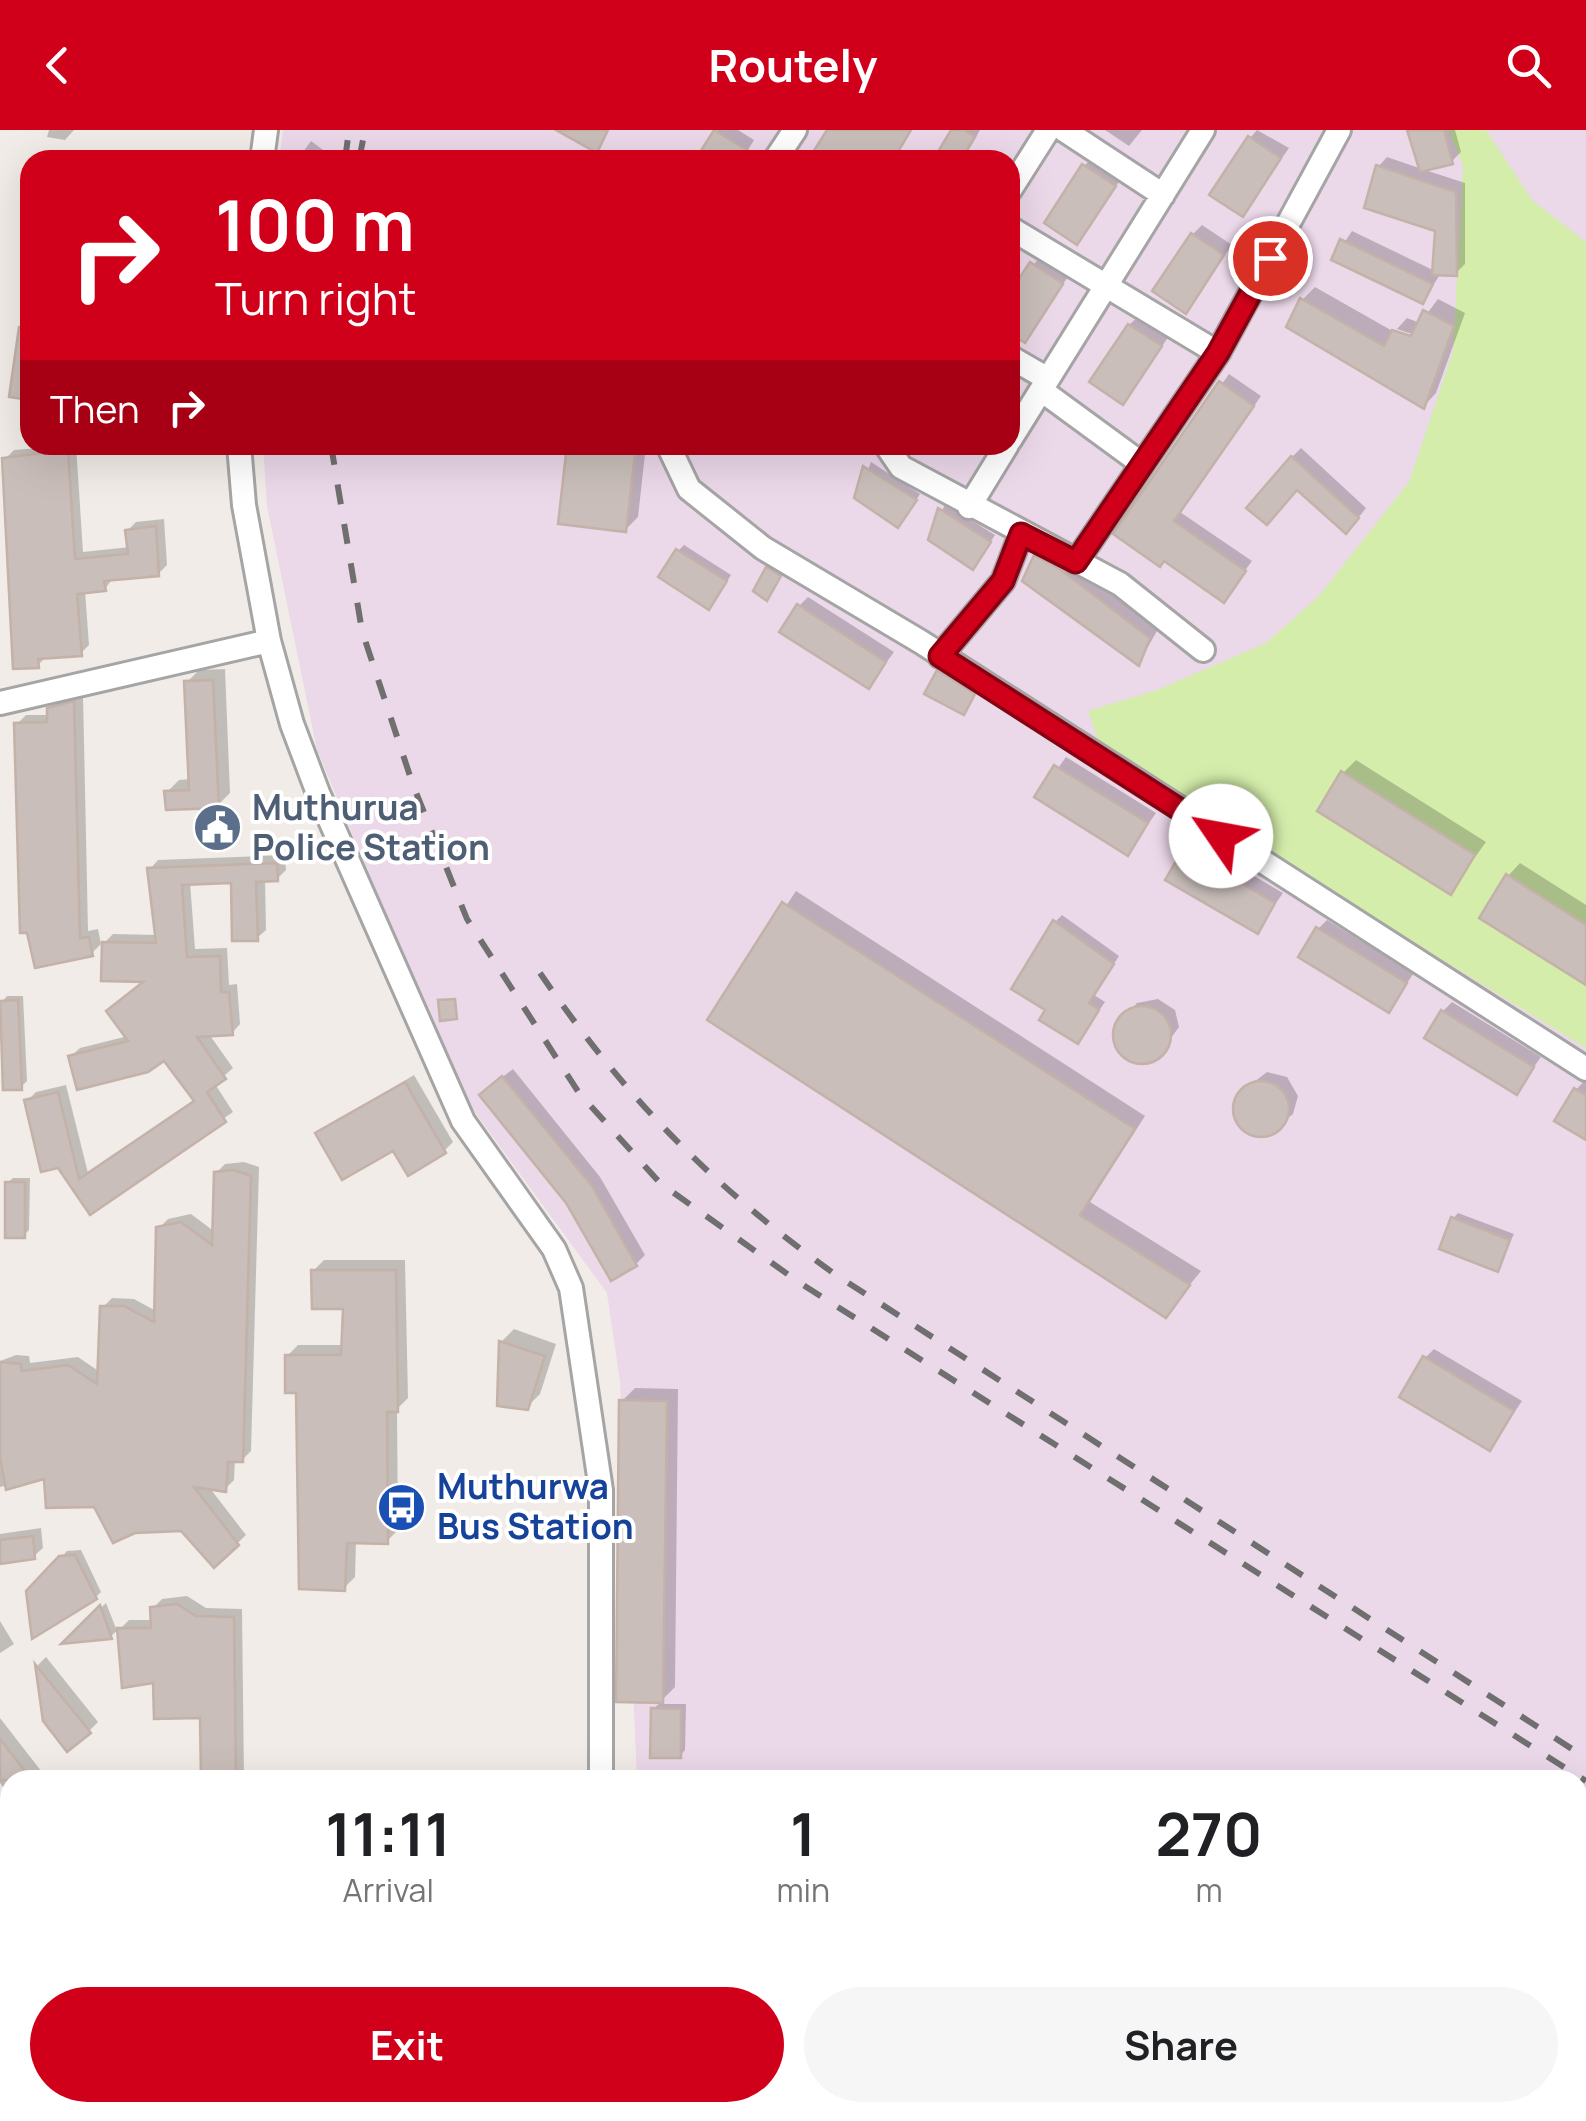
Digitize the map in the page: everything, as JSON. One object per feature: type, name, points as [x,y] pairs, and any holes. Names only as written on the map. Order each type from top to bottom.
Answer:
[{"type":"street","points":[[1020,424],[1203,130]]},
{"type":"street","points":[[1076,562],[1218,353],[1339,130]]},
{"type":"street","points":[[1020,174],[1046,132],[1163,195]]},
{"type":"street","points":[[1020,234],[1218,353]]},
{"type":"street","points":[[1020,365],[1142,464]]},
{"type":"street","points":[[241,455],[244,504],[269,641],[292,724],[318,794],[463,1121],[554,1249],[570,1288],[601,1490],[602,1770]]},
{"type":"street","points":[[673,455],[688,488],[716,514],[764,548],[940,656],[1586,1069]]},
{"type":"street","points":[[893,455],[901,467],[968,506],[1120,584],[1203,650]]},
{"type":"street","points":[[968,506],[1000,455]]},
{"type":"street","points":[[940,656],[1003,581],[1021,534]]},
{"type":"street","points":[[0,703],[269,641]]},
{"type":"shaded area","points":[[283,130],[1586,130],[1586,1770],[637,1770],[620,1381],[607,1293],[460,1092],[317,750],[267,506],[264,455],[1020,455],[1020,150],[280,150]]},
{"type":"green space","points":[[1448,130],[1486,130],[1533,201],[1586,242],[1586,1048],[1102,751],[1088,711],[1157,690],[1266,643],[1318,597],[1409,482],[1453,352],[1463,166]]},
{"type":"building","points":[[556,130],[608,130],[598,150]]},
{"type":"building","points":[[714,130],[747,150],[701,150]]},
{"type":"building","points":[[827,130],[911,130],[899,150],[814,150]]},
{"type":"building","points":[[951,130],[964,130],[975,137],[967,150],[939,150]]},
{"type":"building","points":[[1407,130],[1444,130],[1453,164],[1420,172]]},
{"type":"building","points":[[1248,136],[1281,158],[1243,217],[1209,195]]},
{"type":"building","points":[[1082,164],[1116,186],[1077,245],[1044,223]]},
{"type":"building","points":[[1376,165],[1456,192],[1457,276],[1432,275],[1435,231],[1364,208]]},
{"type":"building","points":[[1191,233],[1224,255],[1186,314],[1152,291]]},
{"type":"building","points":[[1340,239],[1433,284],[1423,304],[1331,260]]},
{"type":"building","points":[[1030,262],[1063,284],[1025,343],[1020,340],[1020,277]]},
{"type":"building","points":[[1300,298],[1384,346],[1392,330],[1411,336],[1423,310],[1454,326],[1424,409],[1286,327]]},
{"type":"building","points":[[1128,324],[1162,346],[1123,405],[1089,382]]},
{"type":"building","points":[[19,327],[20,327],[20,399],[9,397]]},
{"type":"building","points":[[1219,381],[1254,406],[1174,521],[1246,571],[1224,603],[1164,561],[1160,567],[1113,534]]},
{"type":"building","points":[[68,455],[75,559],[128,554],[125,530],[156,526],[159,576],[104,581],[106,591],[77,594],[82,656],[38,659],[39,668],[13,669],[2,458]]},
{"type":"building","points":[[566,455],[635,455],[626,532],[558,524]]},
{"type":"building","points":[[1291,456],[1359,518],[1346,534],[1297,490],[1267,525],[1246,508]]},
{"type":"building","points":[[863,466],[917,500],[898,528],[854,498]]},
{"type":"building","points":[[938,508],[991,542],[973,570],[928,540]]},
{"type":"building","points":[[676,549],[727,581],[709,610],[658,577]]},
{"type":"building","points":[[1034,555],[1060,569],[1150,638],[1139,666],[1022,581]]},
{"type":"building","points":[[766,567],[781,576],[767,601],[753,591]]},
{"type":"building","points":[[797,604],[886,662],[869,689],[779,632]]},
{"type":"building","points":[[937,670],[975,694],[964,715],[924,694]]},
{"type":"building","points":[[213,680],[219,808],[166,810],[164,791],[189,790],[184,681]]},
{"type":"building","points":[[74,701],[80,938],[89,937],[93,956],[35,968],[27,933],[20,933],[14,723],[47,722],[47,708]]},
{"type":"building","points":[[1054,765],[1148,823],[1128,856],[1034,797]]},
{"type":"building","points":[[1341,771],[1475,855],[1451,895],[1317,811]]},
{"type":"building","points":[[1183,849],[1275,903],[1258,934],[1165,880]]},
{"type":"building","points":[[277,863],[278,881],[256,882],[258,941],[232,941],[231,883],[182,885],[187,957],[220,956],[221,992],[229,992],[233,1035],[197,1037],[226,1079],[207,1092],[226,1122],[90,1215],[58,1168],[41,1172],[24,1100],[58,1092],[79,1179],[194,1101],[164,1061],[148,1072],[77,1090],[68,1056],[128,1041],[106,1011],[143,982],[101,981],[102,942],[156,943],[147,868]]},
{"type":"building","points":[[1506,874],[1586,925],[1586,985],[1479,918]]},
{"type":"building","points":[[782,902],[1135,1129],[1080,1215],[1190,1285],[1166,1318],[707,1020]]},
{"type":"building","points":[[1053,920],[1114,964],[1089,1003],[1099,1010],[1078,1044],[1039,1020],[1045,1010],[1011,989]]},
{"type":"building","points":[[1316,927],[1407,983],[1389,1013],[1298,957]]},
{"type":"building","points":[[455,999],[457,1019],[440,1021],[438,1000]]},
{"type":"building","points":[[18,1000],[22,1090],[3,1090],[0,1001]]},
{"type":"building","points":[[1142,1006],[1162,1015],[1171,1035],[1162,1055],[1142,1064],[1122,1055],[1113,1035],[1122,1015]]},
{"type":"building","points":[[1441,1010],[1534,1067],[1517,1095],[1424,1038]]},
{"type":"building","points":[[502,1076],[592,1186],[637,1266],[611,1281],[566,1203],[479,1095]]},
{"type":"building","points":[[1261,1081],[1281,1089],[1289,1109],[1281,1129],[1261,1137],[1241,1129],[1233,1109],[1241,1089]]},
{"type":"building","points":[[405,1082],[446,1153],[408,1176],[393,1151],[342,1180],[315,1133]]},
{"type":"building","points":[[1574,1088],[1586,1095],[1586,1140],[1554,1121]]},
{"type":"building","points":[[234,1170],[251,1176],[243,1462],[228,1462],[226,1492],[194,1487],[239,1545],[214,1568],[181,1531],[135,1533],[113,1543],[94,1507],[46,1508],[44,1479],[6,1490],[0,1457],[0,1362],[21,1364],[22,1371],[68,1365],[97,1384],[100,1306],[124,1306],[154,1322],[156,1227],[181,1222],[212,1245],[214,1172]]},
{"type":"building","points":[[5,1182],[25,1182],[25,1238],[5,1238]]},
{"type":"building","points":[[1451,1217],[1510,1240],[1498,1272],[1439,1249]]},
{"type":"building","points":[[311,1270],[396,1270],[398,1412],[387,1412],[388,1544],[347,1543],[345,1591],[299,1589],[296,1393],[285,1393],[285,1355],[341,1355],[343,1309],[312,1309]]},
{"type":"building","points":[[499,1341],[545,1356],[528,1410],[497,1406]]},
{"type":"building","points":[[1423,1356],[1514,1411],[1490,1451],[1399,1397]]},
{"type":"building","points":[[619,1400],[667,1401],[663,1703],[616,1702]]},
{"type":"building","points":[[33,1536],[35,1559],[0,1564],[0,1540]]},
{"type":"building","points":[[75,1555],[97,1599],[32,1639],[26,1591],[59,1556]]},
{"type":"building","points":[[177,1604],[196,1616],[234,1617],[236,1770],[201,1770],[200,1718],[154,1719],[153,1683],[122,1688],[117,1628],[151,1628],[150,1607]]},
{"type":"building","points":[[100,1605],[112,1639],[61,1644]]},
{"type":"building","points":[[35,1664],[91,1733],[67,1752],[43,1721]]},
{"type":"building","points":[[651,1708],[681,1709],[681,1758],[650,1758]]},
{"type":"building","points":[[0,1739],[24,1770],[0,1770]]},
{"type":"railway","points":[[346,150],[349,130]]},
{"type":"railway","points":[[361,150],[365,130]]},
{"type":"railway","points":[[333,455],[362,631],[413,785],[467,919],[579,1093],[660,1183],[800,1283],[1569,1770]]},
{"type":"railway","points":[[540,973],[605,1061],[674,1138],[791,1242],[836,1275],[1586,1758]]},
{"type":"place","name":"Muthurua Police Station","points":[[217,828]]},
{"type":"place","name":"Muthurwa Bus Station","points":[[402,1507]]},
{"type":"route","points":[[1221,836],[940,656],[1003,581],[1021,534],[1076,562],[1218,353],[1270,258]]}]
